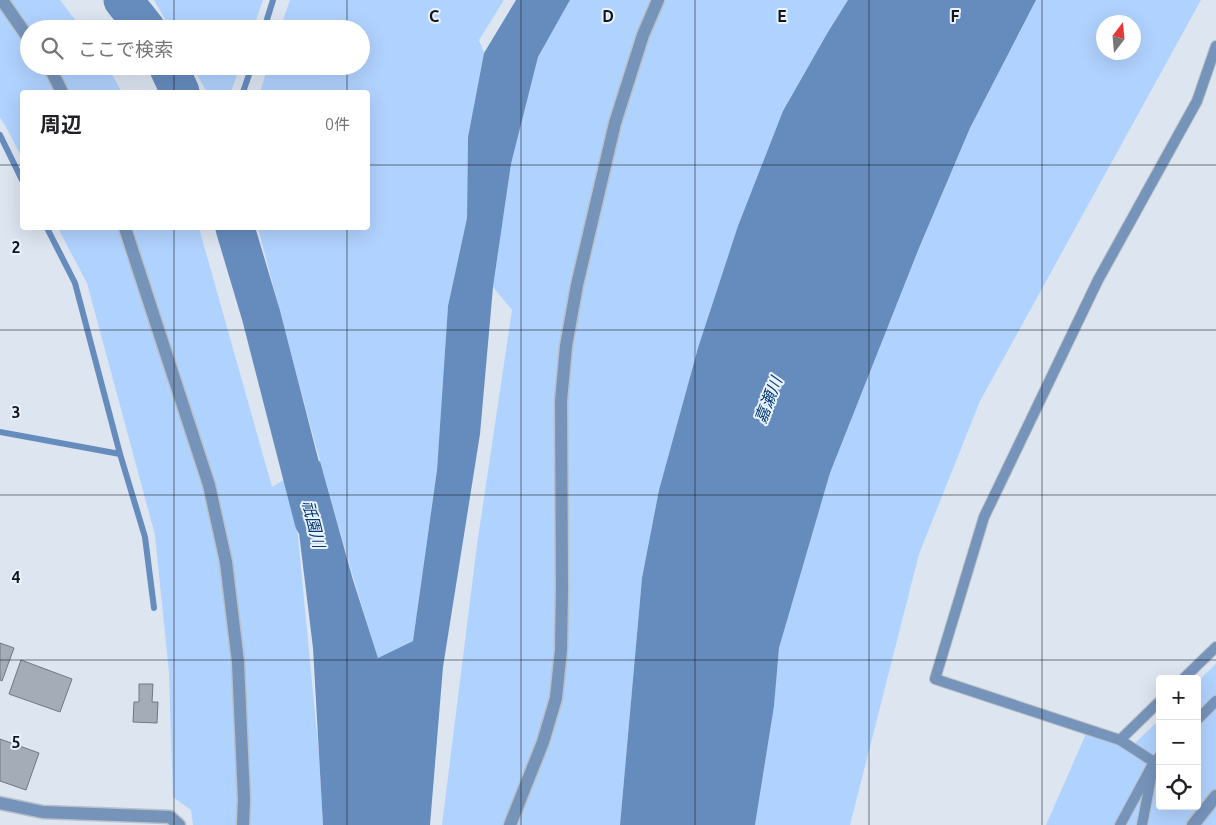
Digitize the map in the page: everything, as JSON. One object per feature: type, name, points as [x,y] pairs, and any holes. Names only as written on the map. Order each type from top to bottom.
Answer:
[{"type":"street","points":[[2,0],[20,26]]},
{"type":"street","points":[[510,825],[542,742],[556,698],[561,650],[562,598],[561,401],[566,346],[577,284],[615,123],[643,35],[658,0]]},
{"type":"street","points":[[54,75],[61,90]]},
{"type":"street","points":[[126,230],[209,484],[226,562],[238,662],[244,800],[243,825]]},
{"type":"street","points":[[1193,825],[1216,796]]},
{"type":"street","points":[[0,803],[43,812],[170,817],[179,825]]},
{"type":"lane","points":[[1156,758],[1120,740],[935,678],[984,517],[1098,280],[1197,101],[1216,46]]},
{"type":"lane","points":[[1187,675],[1216,647]]},
{"type":"lane","points":[[1201,716],[1216,701]]},
{"type":"lane","points":[[1120,740],[1156,706]]},
{"type":"lane","points":[[1120,825],[1156,761]]},
{"type":"lane","points":[[1142,825],[1156,763]]},
{"type":"shaded area","points":[[0,0],[60,0],[75,20],[20,20],[20,75],[112,75],[121,90],[20,90],[20,154],[0,118]]},
{"type":"shaded area","points":[[154,0],[263,0],[256,20],[166,20]]},
{"type":"shaded area","points":[[290,0],[504,0],[479,40],[484,53],[468,137],[467,218],[448,306],[437,470],[413,641],[378,658],[330,498],[259,230],[370,230],[370,90],[261,90],[265,75],[370,75],[370,20],[283,20]]},
{"type":"shaded area","points":[[570,0],[848,0],[828,32],[698,348],[659,490],[642,578],[620,825],[442,825],[477,545],[512,310],[493,287],[511,164],[538,57]]},
{"type":"shaded area","points":[[1036,0],[1201,0],[980,401],[919,554],[850,825],[755,825],[774,706],[779,648],[830,473],[919,248],[970,128]]},
{"type":"shaded area","points":[[197,75],[237,75],[232,90],[206,90]]},
{"type":"shaded area","points":[[59,230],[200,230],[272,487],[292,475],[319,755],[323,825],[193,825],[191,810],[173,797],[169,673],[155,535],[87,283]]},
{"type":"shaded area","points":[[1216,664],[1216,825],[1046,825],[1086,734],[1129,749],[1156,723],[1156,810],[1201,810],[1201,678]]},
{"type":"water","points":[[516,0],[570,0],[538,57],[511,164],[493,287],[480,434],[443,667],[430,825],[323,825],[313,648],[292,475],[320,461],[353,580],[378,658],[413,641],[437,470],[448,306],[467,218],[468,137],[484,53]]},
{"type":"water","name":"嘉瀬川","points":[[848,0],[1036,0],[970,128],[919,248],[830,473],[779,648],[774,706],[755,825],[620,825],[642,578],[659,490],[698,348],[738,226],[783,111]]},
{"type":"building","points":[[0,643],[14,648],[2,681],[0,680]]},
{"type":"building","points":[[21,660],[72,679],[60,712],[9,694]]},
{"type":"building","points":[[139,684],[153,684],[152,702],[158,702],[157,723],[133,722],[134,702],[139,702]]},
{"type":"building","points":[[0,739],[39,753],[26,790],[0,781]]},
{"type":"waterway","name":"祇園川","points":[[123,0],[139,20]]},
{"type":"waterway","points":[[267,20],[273,0]]},
{"type":"waterway","name":"祇園川","points":[[172,75],[179,90]]},
{"type":"waterway","points":[[244,90],[249,75]]},
{"type":"waterway","points":[[0,135],[20,176]]},
{"type":"waterway","points":[[48,230],[75,283],[120,454],[145,537],[154,608]]},
{"type":"waterway","name":"祇園川","points":[[236,230],[261,315],[314,521]]},
{"type":"waterway","points":[[0,432],[120,454]]}]
